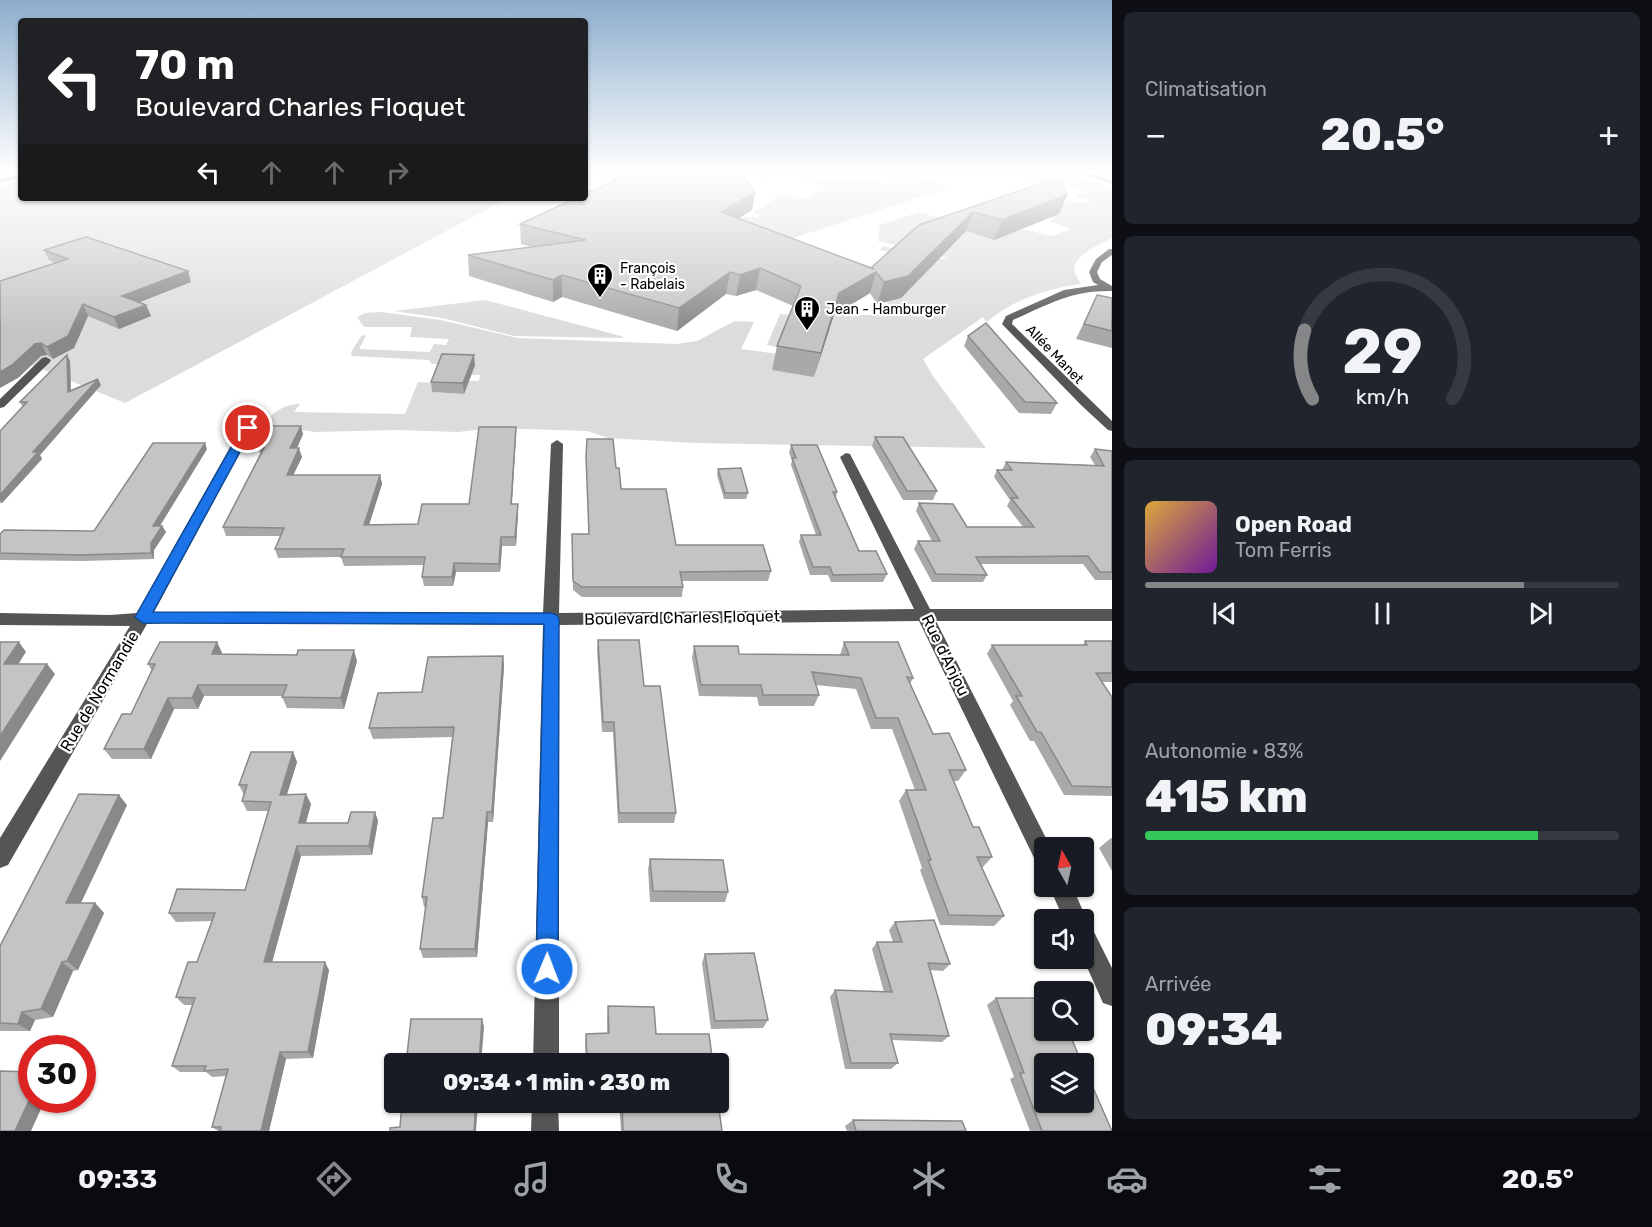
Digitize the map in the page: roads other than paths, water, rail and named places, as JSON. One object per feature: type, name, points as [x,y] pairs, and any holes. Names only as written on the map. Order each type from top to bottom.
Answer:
[{"type":"street","points":[[1109,289],[1096,280],[1093,272],[1099,261],[1112,251]]},
{"type":"street","name":"Allée Manet","points":[[1109,289],[1067,292],[1010,318],[1007,324],[1112,427]]},
{"type":"street","points":[[0,405],[46,360]]},
{"type":"street","name":"Rue de Normandie","points":[[0,858],[143,617],[248,428]]},
{"type":"street","points":[[546,1053],[551,619],[557,444]]},
{"type":"street","name":"Rue d'Anjou","points":[[846,457],[1035,837]]},
{"type":"street","name":"Boulevard Charles Floquet","points":[[0,619],[110,621],[143,617],[551,619],[1112,615]]},
{"type":"street","points":[[1094,957],[1112,994]]},
{"type":"street","points":[[545,1113],[545,1131]]},
{"type":"place","name":"François - Rabelais","points":[[600,299]]},
{"type":"place","name":"Jean - Hamburger","points":[[807,332]]}]
